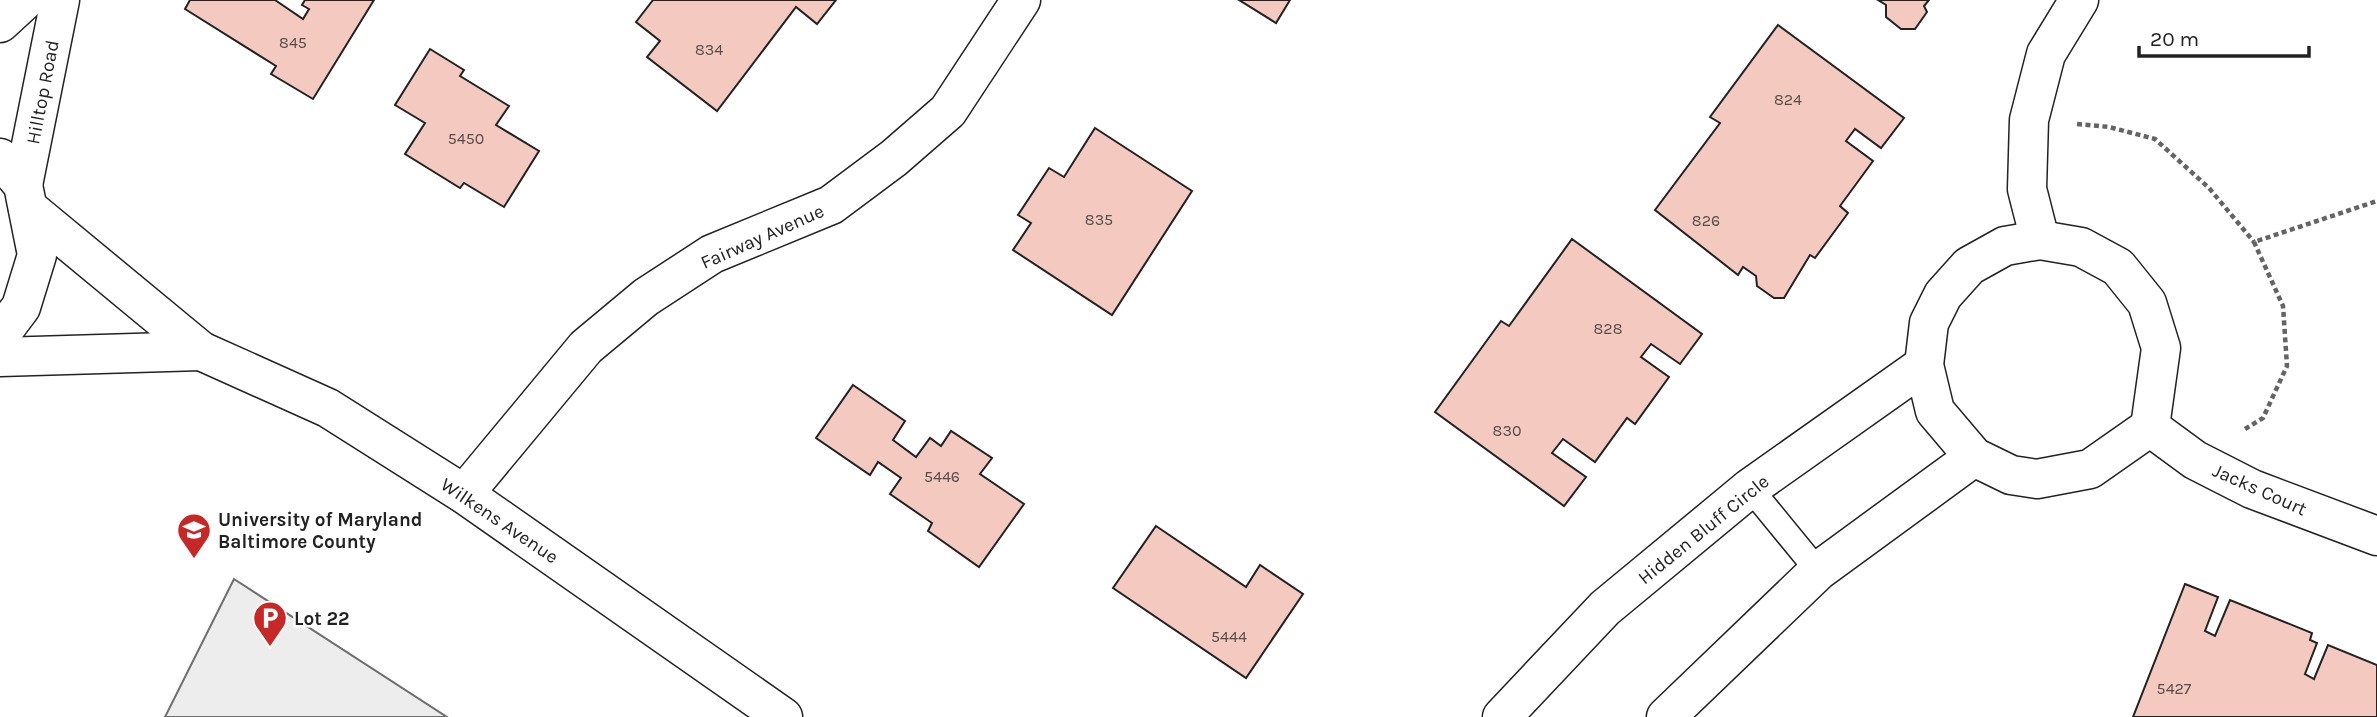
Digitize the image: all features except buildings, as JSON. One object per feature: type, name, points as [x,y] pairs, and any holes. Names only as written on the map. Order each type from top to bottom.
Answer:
[{"type":"street","points":[[0,23],[24,0]]},
{"type":"street","name":"Hilltop Road","points":[[17,183],[60,0]]},
{"type":"street","name":"Fairway Avenue","points":[[464,495],[586,347],[646,297],[712,254],[831,205],[894,158],[948,111],[1021,0]]},
{"type":"street","points":[[2040,240],[2027,189],[2029,120],[2046,54],[2079,0]]},
{"type":"street","points":[[0,335],[21,307],[37,256],[17,183]]},
{"type":"street","name":"Wilkens Avenue","points":[[17,183],[201,351],[328,408],[464,495],[783,717]]},
{"type":"street","points":[[2040,240],[2081,247],[2118,267],[2147,303],[2161,348],[2150,427],[2090,469],[2037,479],[2011,475],[1974,457],[1935,411],[1924,365],[1928,323],[1942,295],[1969,266],[2005,246],[2040,240]]},
{"type":"street","name":"Wilkens Avenue","points":[[0,357],[201,351]]},
{"type":"street","name":"Hidden Bluff Circle","points":[[1503,717],[1605,608],[1750,488],[1924,365]]},
{"type":"street","name":"Jacks Court","points":[[2150,427],[2195,460],[2252,489],[2377,537]]},
{"type":"street","points":[[1666,717],[1818,571],[1974,457]]},
{"type":"lane","points":[[1750,488],[1818,571]]},
{"type":"path","points":[[2029,120],[2109,127],[2155,139],[2208,188],[2254,242],[2283,306],[2287,366],[2263,418],[2195,460]]},
{"type":"path","points":[[2254,242],[2377,201]]},
{"type":"shaded area","name":"Lot 22","points":[[234,579],[447,717],[165,717]]},
{"type":"place","name":"University of Maryland Baltimore County","points":[[194,560]]},
{"type":"place","name":"Lot 22","points":[[270,648]]}]
